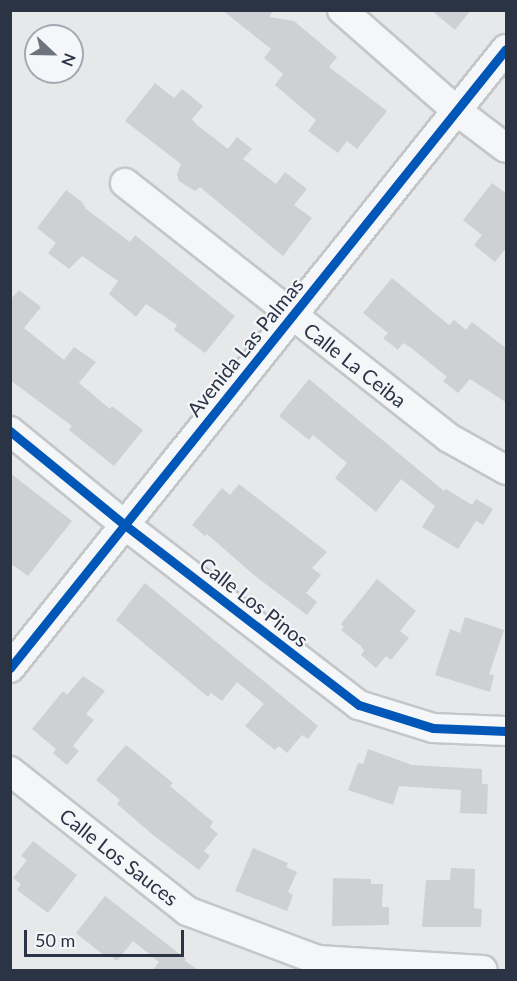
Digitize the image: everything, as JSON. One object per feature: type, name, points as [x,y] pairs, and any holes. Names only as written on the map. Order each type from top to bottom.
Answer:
[{"type":"street","points":[[342,10],[457,111],[507,148]]},
{"type":"street","name":"Avenida Las Palmas","points":[[10,668],[507,49]]},
{"type":"street","name":"Calle La Ceiba","points":[[125,183],[449,438],[507,470]]},
{"type":"street","name":"Calle Los Pinos","points":[[10,431],[125,525],[359,705],[433,729],[507,731]]},
{"type":"street","name":"Calle Los Sauces","points":[[10,771],[187,911],[317,965],[483,970]]},
{"type":"building","points":[[222,10],[274,10],[269,17],[294,21],[337,57],[329,67],[387,111],[357,149],[347,141],[338,153],[308,131],[316,120],[275,85],[283,74],[264,58],[271,49]]},
{"type":"building","points":[[431,10],[471,10],[455,30]]},
{"type":"building","points":[[155,83],[174,98],[182,89],[203,106],[192,119],[197,125],[228,149],[237,137],[252,149],[243,159],[276,184],[285,172],[307,189],[294,205],[312,218],[283,256],[200,187],[195,191],[179,181],[177,174],[181,164],[125,121]]},
{"type":"building","points":[[492,183],[507,194],[507,247],[495,262],[474,245],[482,235],[463,220]]},
{"type":"building","points":[[66,190],[82,202],[86,209],[130,242],[135,235],[235,316],[205,353],[174,330],[177,325],[146,304],[136,317],[109,294],[118,281],[82,256],[69,269],[48,253],[56,243],[37,228]]},
{"type":"building","points":[[392,278],[449,325],[454,320],[466,330],[472,322],[507,349],[507,403],[470,379],[458,393],[443,381],[447,377],[410,347],[403,343],[398,350],[383,338],[388,333],[363,313]]},
{"type":"building","points":[[19,290],[41,307],[24,328],[64,360],[74,347],[96,362],[79,383],[110,409],[112,406],[143,430],[114,466],[69,430],[72,426],[10,380],[10,300]]},
{"type":"building","points":[[309,379],[444,491],[446,489],[472,505],[476,499],[493,509],[483,525],[476,521],[458,549],[422,527],[435,506],[401,479],[376,512],[335,478],[347,463],[313,435],[309,440],[279,416]]},
{"type":"building","points":[[10,473],[72,521],[28,576],[10,563]]},
{"type":"building","points":[[239,484],[327,552],[312,568],[321,575],[306,593],[317,602],[307,615],[255,576],[207,534],[205,536],[192,525],[222,488],[230,495]]},
{"type":"building","points":[[377,579],[416,611],[400,631],[409,638],[391,660],[386,656],[376,668],[361,655],[364,651],[361,646],[341,630],[344,627],[341,624]]},
{"type":"building","points":[[145,583],[318,726],[308,739],[302,735],[287,753],[279,746],[275,750],[245,726],[264,704],[237,682],[222,701],[211,693],[208,697],[116,620]]},
{"type":"building","points":[[465,617],[504,630],[489,674],[494,675],[490,692],[435,675],[450,629],[460,633]]},
{"type":"building","points":[[83,676],[105,691],[86,714],[94,720],[73,746],[79,751],[67,765],[53,753],[56,749],[32,729],[63,691],[67,695]]},
{"type":"building","points":[[126,745],[173,783],[170,786],[213,822],[210,827],[218,834],[204,851],[210,856],[199,870],[117,804],[120,800],[96,780]]},
{"type":"building","points":[[368,749],[412,765],[482,769],[482,784],[488,784],[487,814],[460,813],[461,790],[399,786],[393,805],[348,790],[358,763],[363,764]]},
{"type":"building","points":[[33,841],[77,875],[48,913],[17,890],[21,884],[13,878],[27,860],[21,856]]},
{"type":"building","points":[[253,848],[288,863],[286,867],[297,872],[288,892],[293,895],[287,911],[235,891]]},
{"type":"building","points":[[451,868],[475,869],[474,908],[482,909],[481,927],[422,927],[426,880],[450,880]]},
{"type":"building","points":[[333,878],[371,879],[371,884],[383,884],[382,907],[389,907],[389,925],[332,926]]},
{"type":"building","points":[[105,896],[198,970],[153,970],[159,962],[133,941],[117,961],[109,954],[106,957],[76,933]]},
{"type":"cycle path","points":[[10,668],[506,49]]},
{"type":"cycle path","points":[[10,431],[125,525],[359,705],[433,728],[506,731]]}]
